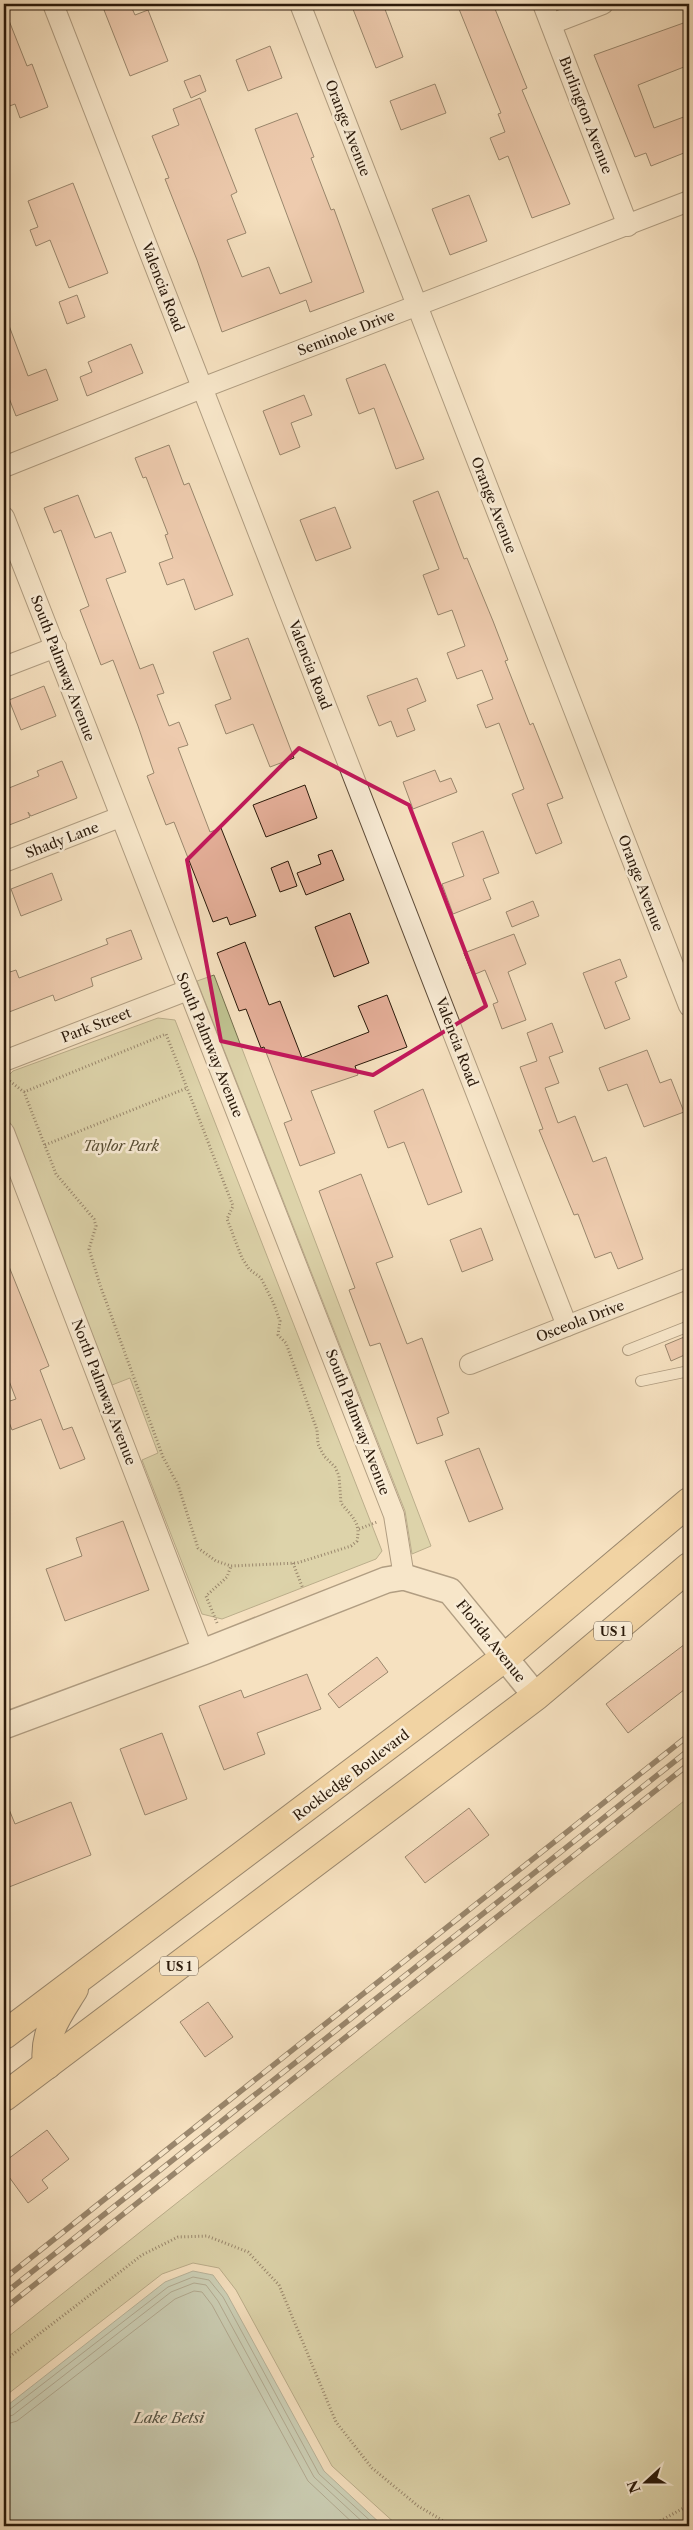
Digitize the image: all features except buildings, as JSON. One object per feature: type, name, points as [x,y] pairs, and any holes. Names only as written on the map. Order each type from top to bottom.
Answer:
[{"type":"main road","name":"Rockledge Boulevard","points":[[4,2041],[81,1978],[504,1658],[689,1502]]},
{"type":"main road","name":"US 1","points":[[4,2097],[536,1696],[689,1567]]},
{"type":"main road","points":[[48,2064],[45,2047],[52,2025],[81,1978]]},
{"type":"street","name":"Valencia Road","points":[[53,4],[567,1326]]},
{"type":"street","name":"Orange Avenue","points":[[300,4],[689,1005]]},
{"type":"street","name":"Burlington Avenue","points":[[543,4],[628,226]]},
{"type":"street","points":[[551,24],[603,4]]},
{"type":"street","name":"Seminole Drive","points":[[4,467],[202,388],[689,201]]},
{"type":"street","name":"South Palmway Avenue","points":[[4,517],[394,1515],[395,1579]]},
{"type":"street","points":[[4,667],[56,647]]},
{"type":"street","name":"Shady Lane","points":[[4,862],[120,817]]},
{"type":"street","name":"Park Street","points":[[4,1069],[188,990]]},
{"type":"street","name":"North Palmway Avenue","points":[[4,1132],[203,1652]]},
{"type":"street","name":"Osceola Drive","points":[[470,1364],[689,1278]]},
{"type":"street","points":[[4,1726],[395,1579]]},
{"type":"street","name":"Florida Avenue","points":[[395,1579],[450,1591],[536,1696]]},
{"type":"lane","points":[[628,1350],[689,1326]]},
{"type":"lane","points":[[641,1382],[689,1371]]},
{"type":"path","points":[[4,1069],[24,1092],[56,1174],[94,1219],[96,1226],[89,1249],[97,1276],[163,1457],[178,1485],[198,1548],[216,1561],[231,1566],[293,1563],[351,1546],[357,1541],[359,1527],[355,1518],[341,1503],[339,1476],[335,1467],[324,1456],[318,1444],[317,1430],[286,1343],[278,1336],[280,1321],[273,1302],[261,1278],[249,1269],[242,1258],[227,1219],[233,1206],[166,1034],[24,1092]]},
{"type":"path","points":[[45,1145],[187,1088]]},
{"type":"path","points":[[293,1563],[305,1592]]},
{"type":"path","points":[[218,1626],[206,1596],[227,1577],[231,1566]]},
{"type":"path","points":[[4,2361],[142,2255],[178,2237],[207,2236],[248,2252],[279,2285],[336,2422],[372,2468],[418,2506],[452,2526]]},
{"type":"path","points":[[651,2526],[689,2505]]},
{"type":"highlighted area","points":[[299,748],[409,805],[486,1006],[373,1075],[221,1041],[187,860]]},
{"type":"green space","points":[[214,975],[431,1546],[412,1554],[405,1511],[197,981]]},
{"type":"green space","name":"Taylor Park","points":[[158,1018],[175,1020],[382,1551],[376,1559],[222,1619],[202,1614],[142,1460],[158,1453],[130,1378],[112,1385],[4,1108],[4,1080],[13,1071]]},
{"type":"green space","points":[[689,1797],[689,2526],[398,2526],[332,2466],[236,2290],[219,2268],[193,2263],[162,2274],[4,2397],[4,2340]]},
{"type":"water","name":"Lake Betsi","points":[[193,2271],[213,2275],[227,2294],[324,2471],[383,2526],[4,2526],[4,2408],[165,2282]]},
{"type":"railway","points":[[4,2279],[689,1735]]},
{"type":"railway","points":[[4,2294],[689,1750]]},
{"type":"railway","points":[[4,2309],[689,1764]]}]
